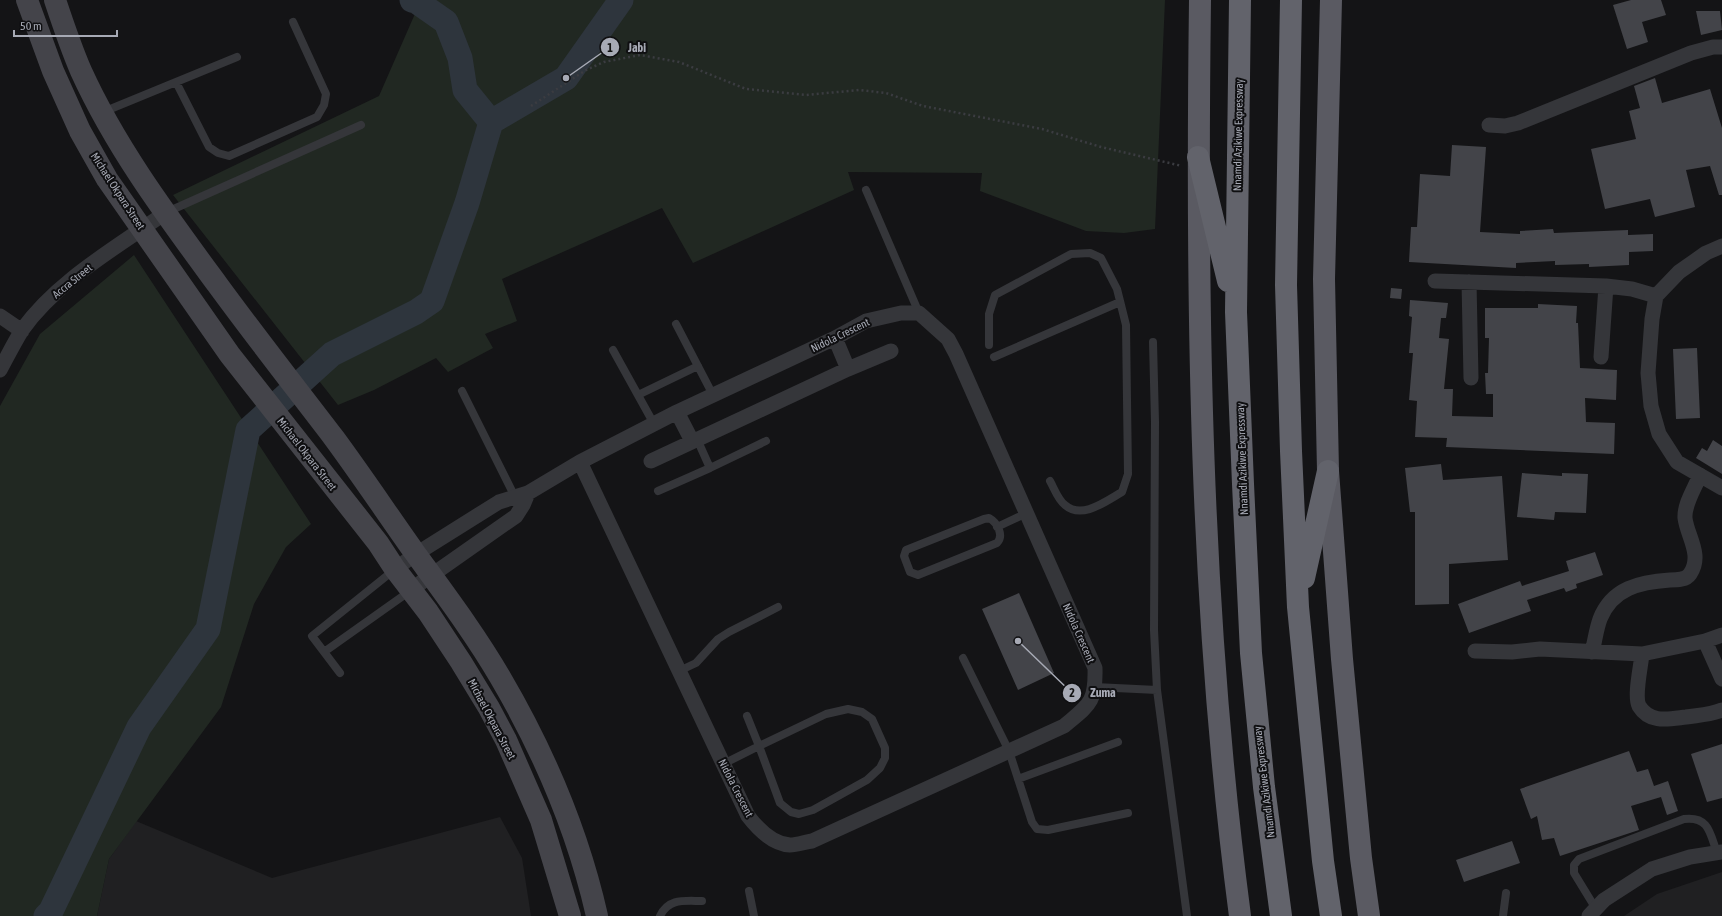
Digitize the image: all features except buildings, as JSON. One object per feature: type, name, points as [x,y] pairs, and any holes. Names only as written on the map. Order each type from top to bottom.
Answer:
[{"type":"highway","points":[[1200,0],[1198,164],[1202,445],[1213,660],[1240,916]]},
{"type":"highway","name":"Nnamdi Azikiwe Expressway","points":[[1240,0],[1236,312],[1251,653],[1264,788],[1281,916]]},
{"type":"highway","points":[[1291,0],[1286,284],[1298,607],[1323,861],[1331,916]]},
{"type":"highway","points":[[1331,0],[1324,279],[1328,471],[1342,660],[1361,858],[1369,916]]},
{"type":"highway","points":[[1198,164],[1236,312]]},
{"type":"highway","points":[[1298,607],[1328,471]]},
{"type":"main road","name":"Michael Okpara Street","points":[[27,0],[53,72],[80,131],[107,178],[230,355],[412,589],[461,662],[489,708],[506,740],[541,820],[570,916]]},
{"type":"main road","points":[[55,0],[81,70],[131,163],[165,213],[256,337],[335,439],[432,576],[499,675],[524,719],[564,808],[578,848],[597,916]]},
{"type":"street","points":[[1489,125],[1505,126],[1518,123],[1691,53],[1713,47],[1722,47]]},
{"type":"street","name":"Accra Street","points":[[0,370],[22,330],[52,297],[83,271],[165,213]]},
{"type":"street","points":[[1722,246],[1706,253],[1679,272],[1656,296],[1652,319],[1648,373],[1651,406],[1659,434],[1677,462],[1722,488]]},
{"type":"street","points":[[1435,281],[1606,286],[1632,289],[1656,296]]},
{"type":"street","points":[[1469,282],[1472,378]]},
{"type":"street","points":[[1601,357],[1606,286]]},
{"type":"street","name":"Nidola Crescent","points":[[395,569],[416,554],[499,502],[521,495],[580,462],[678,412],[835,338],[866,321],[901,313],[919,313],[948,339],[1095,668],[1096,687],[1089,705],[1064,726],[812,841],[790,845],[775,842],[757,828],[748,816],[580,462]]},
{"type":"street","points":[[0,316],[22,330]]},
{"type":"street","points":[[835,338],[848,369]]},
{"type":"street","points":[[651,461],[848,369],[891,351]]},
{"type":"street","points":[[678,412],[695,440]]},
{"type":"street","points":[[1592,652],[1600,620],[1607,604],[1624,590],[1654,581],[1680,580],[1688,576],[1693,568],[1694,550],[1685,519],[1686,509],[1700,475]]},
{"type":"street","points":[[412,589],[516,516],[523,505],[521,495]]},
{"type":"street","points":[[1475,651],[1512,652],[1540,649],[1642,654],[1705,641],[1722,635]]},
{"type":"street","points":[[1705,641],[1722,679]]},
{"type":"street","points":[[1642,654],[1638,690],[1639,705],[1648,716],[1665,720],[1710,715],[1722,710]]},
{"type":"street","points":[[1592,912],[1604,900],[1652,869],[1690,857],[1719,852]]},
{"type":"lane","points":[[176,82],[209,147],[218,153],[229,156],[317,117],[324,105],[326,94],[293,22]]},
{"type":"lane","points":[[103,113],[237,57]]},
{"type":"lane","points":[[165,213],[361,125]]},
{"type":"lane","points":[[866,190],[919,313]]},
{"type":"lane","points":[[989,345],[989,314],[995,295],[1071,254],[1090,253],[1101,258],[1117,289],[1126,325],[1128,474],[1122,492],[1092,509],[1075,511],[1064,505],[1050,481]]},
{"type":"lane","points":[[994,357],[1120,302]]},
{"type":"lane","points":[[676,324],[713,395]]},
{"type":"lane","points":[[1153,342],[1155,422],[1154,630],[1157,690],[1187,916]]},
{"type":"lane","points":[[613,350],[654,424]]},
{"type":"lane","points":[[638,395],[698,366]]},
{"type":"lane","points":[[462,391],[521,495]]},
{"type":"lane","points":[[695,440],[710,468]]},
{"type":"lane","points":[[658,491],[766,441]]},
{"type":"lane","points":[[997,527],[1027,513]]},
{"type":"lane","points":[[989,518],[993,520],[997,527],[1001,540],[997,543],[918,575],[910,572],[904,556],[906,550],[984,519],[989,518]]},
{"type":"lane","points":[[340,673],[312,636],[395,569]]},
{"type":"lane","points":[[324,652],[412,589]]},
{"type":"lane","points":[[679,671],[696,663],[718,639],[778,607]]},
{"type":"lane","points":[[963,658],[1009,751],[1032,822],[1037,829],[1048,830],[1128,813]]},
{"type":"lane","points":[[1096,687],[1157,690]]},
{"type":"lane","points":[[723,764],[759,746],[826,714],[848,709],[862,712],[872,719],[885,748],[885,758],[880,768],[867,780],[813,810],[799,814],[791,812],[780,803],[759,746],[747,716]]},
{"type":"lane","points":[[1018,780],[1118,742]]},
{"type":"lane","points":[[1592,912],[1574,873],[1574,865],[1579,859],[1684,818],[1692,818],[1702,821],[1708,827],[1719,852]]},
{"type":"lane","points":[[749,891],[754,916]]},
{"type":"lane","points":[[1503,916],[1506,893]]},
{"type":"lane","points":[[660,916],[664,908],[677,901],[702,901]]},
{"type":"path","points":[[531,106],[586,70],[604,62],[640,55],[680,62],[746,89],[806,95],[858,90],[886,93],[923,106],[1042,129],[1101,147],[1198,164]]},
{"type":"shaded area","points":[[421,0],[1165,0],[1155,229],[1124,233],[1086,231],[980,191],[982,173],[848,172],[854,190],[693,263],[662,208],[502,279],[517,321],[485,334],[493,348],[448,372],[436,358],[374,390],[338,405],[173,195],[379,96]]},
{"type":"shaded area","points":[[134,255],[311,524],[286,547],[254,604],[221,707],[109,859],[97,916],[0,916],[0,406],[40,334]]},
{"type":"shaded area","points":[[500,817],[522,858],[531,916],[97,916],[109,859],[136,821],[272,878]]},
{"type":"shaded area","points":[[1722,872],[1722,916],[1624,916],[1657,894]]},
{"type":"waterway","points":[[412,0],[416,1],[446,22],[460,58],[465,90],[491,122]]},
{"type":"waterway","points":[[491,122],[566,78],[621,0]]},
{"type":"waterway","points":[[46,916],[51,911],[139,727],[208,629],[248,430],[332,354],[416,312],[432,301],[467,203],[491,122]]},
{"type":"place","name":"Jabi","points":[[566,78]]},
{"type":"place","name":"Zuma","points":[[1018,641]]}]
